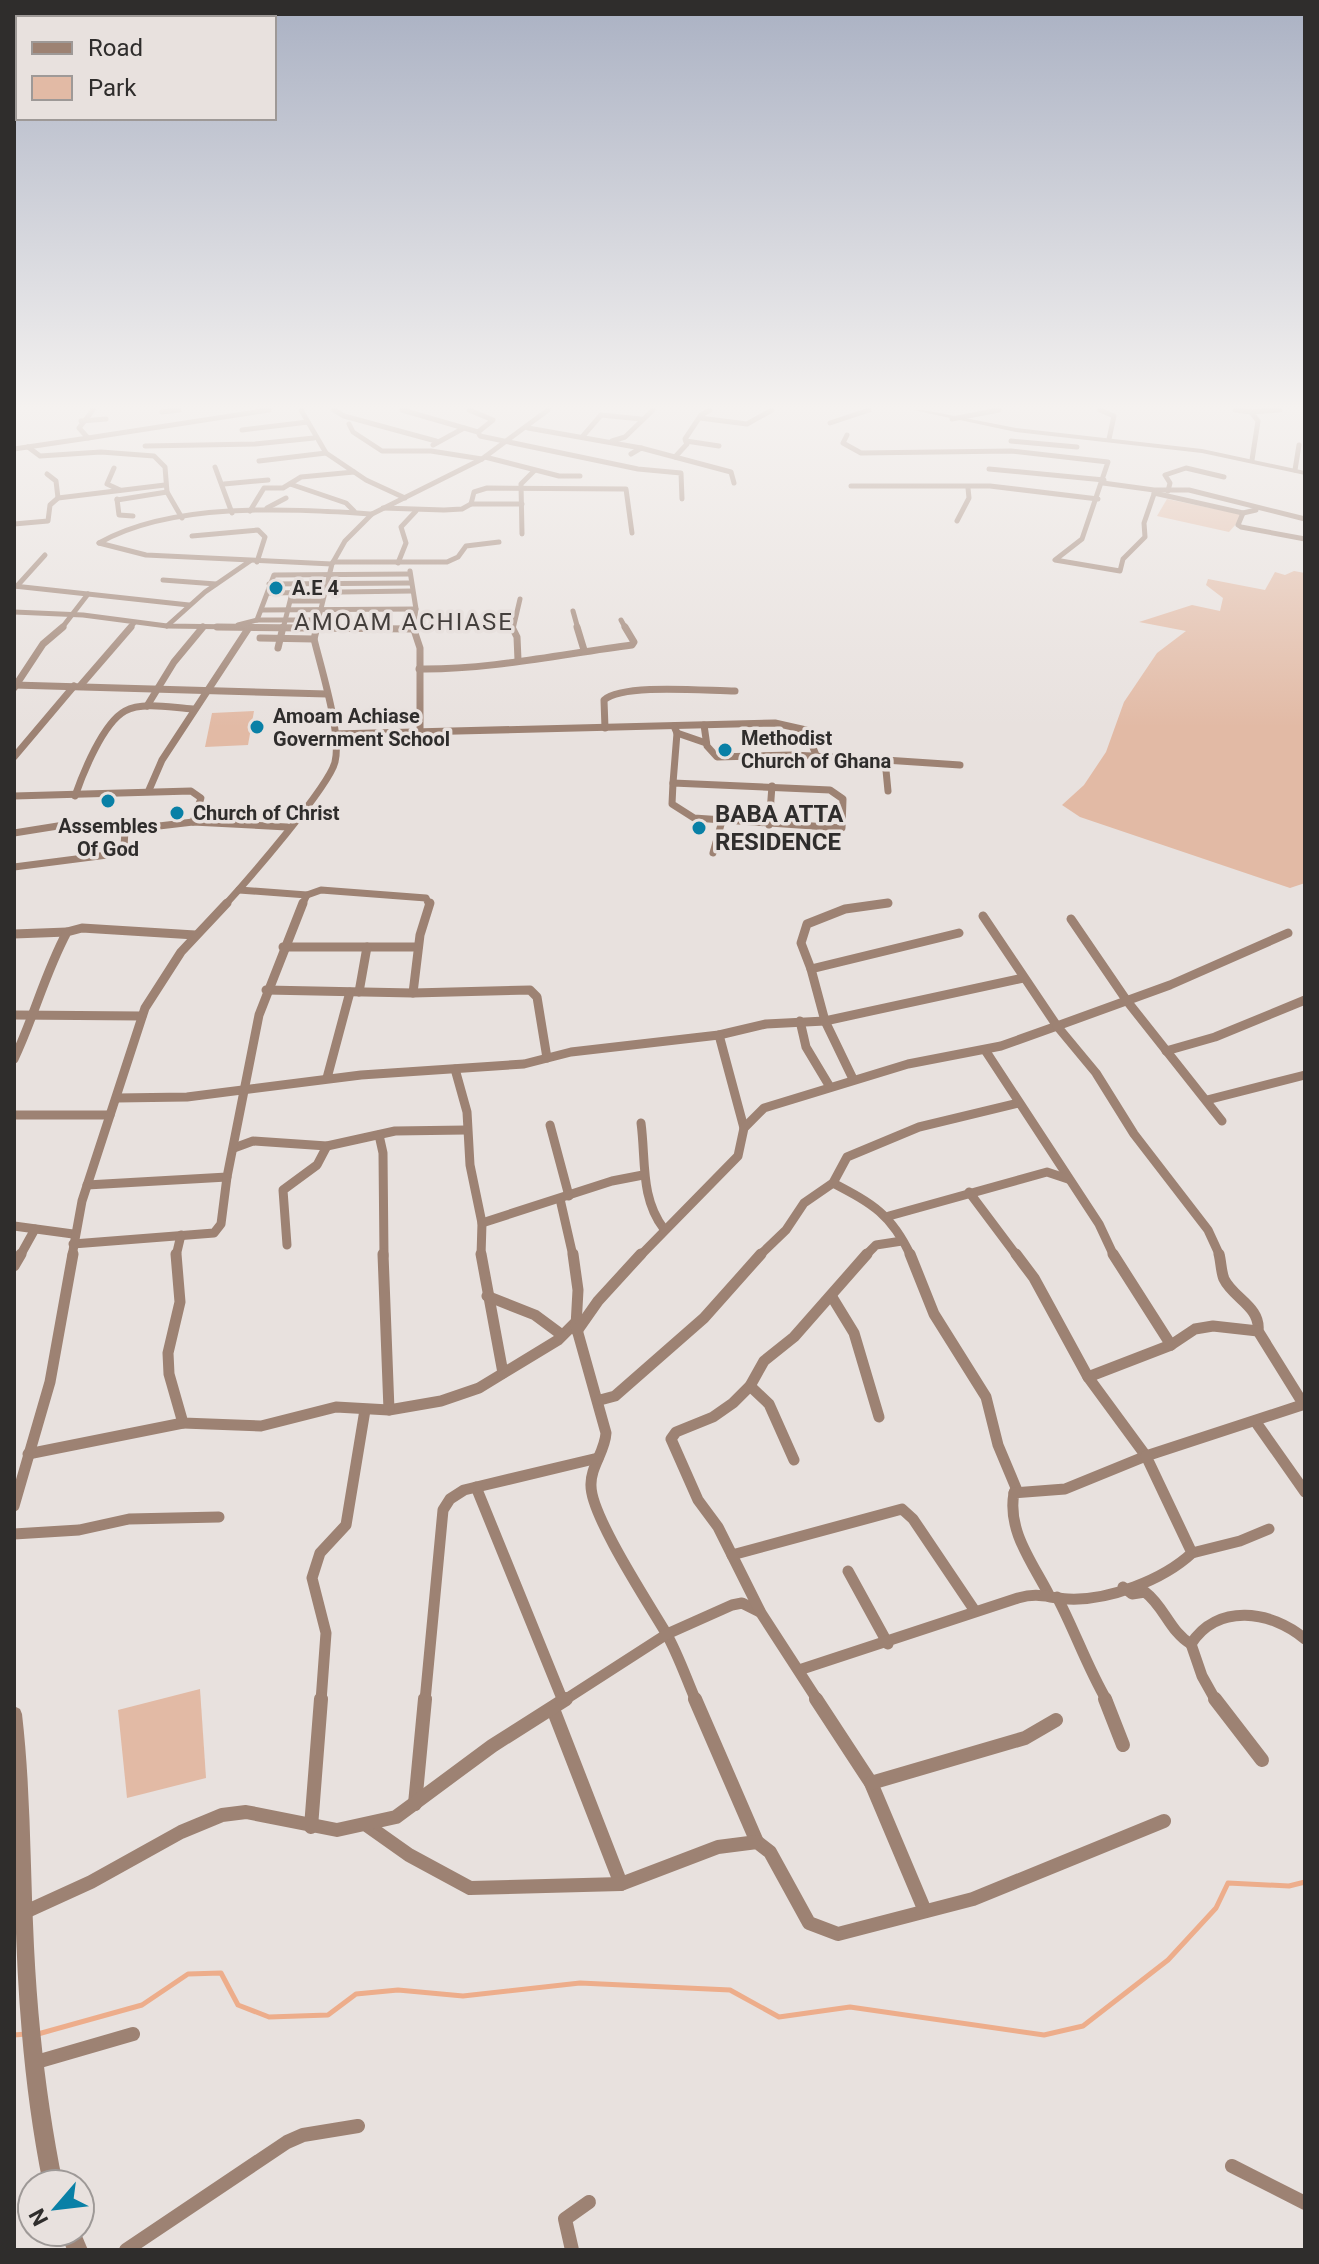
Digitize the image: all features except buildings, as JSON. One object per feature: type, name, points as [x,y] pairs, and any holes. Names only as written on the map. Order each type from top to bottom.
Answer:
[{"type":"street","points":[[14,524],[48,521],[49,516]]},
{"type":"street","points":[[128,516],[133,516]]},
{"type":"street","points":[[205,516],[127,527],[99,543],[137,554],[253,562],[411,564],[450,561],[466,546],[499,542]]},
{"type":"street","points":[[14,1506],[22,1461],[50,1382],[73,1239],[87,1185],[142,1016],[164,975],[195,935],[239,890],[330,772],[337,753],[314,639],[333,563],[345,541],[370,516]]},
{"type":"street","points":[[398,563],[406,543],[401,527],[409,516]]},
{"type":"street","points":[[519,516],[522,534]]},
{"type":"street","points":[[630,516],[632,533]]},
{"type":"street","points":[[957,521],[960,516]]},
{"type":"street","points":[[1091,516],[1080,542],[1071,551],[1060,553],[1055,560],[1120,571],[1129,550],[1145,537],[1146,516]]},
{"type":"street","points":[[1242,516],[1240,526],[1305,539]]},
{"type":"street","points":[[167,626],[216,584],[253,562],[265,537],[258,530],[192,536]]},
{"type":"street","points":[[15,586],[45,555]]},
{"type":"street","points":[[278,648],[301,564]]},
{"type":"street","points":[[411,564],[410,583],[416,609],[413,629],[420,648],[420,731]]},
{"type":"street","points":[[291,601],[410,574]]},
{"type":"street","points":[[257,620],[274,575],[296,575],[324,592]]},
{"type":"street","points":[[163,580],[216,584]]},
{"type":"street","points":[[262,610],[289,610],[324,592],[410,583]]},
{"type":"street","points":[[269,584],[295,584],[416,609]]},
{"type":"street","points":[[15,586],[189,605]]},
{"type":"street","points":[[269,593],[412,591]]},
{"type":"street","points":[[15,686],[43,644],[65,625],[88,594]]},
{"type":"street","points":[[518,660],[517,637],[512,626],[519,615],[520,599]]},
{"type":"street","points":[[573,611],[584,650]]},
{"type":"street","points":[[14,612],[70,615],[154,626],[234,626],[257,620],[285,624]]},
{"type":"street","points":[[419,669],[469,670],[634,644],[621,620]]},
{"type":"street","points":[[14,757],[134,623]]},
{"type":"street","points":[[234,626],[248,629],[317,624],[413,629]]},
{"type":"street","points":[[122,636],[154,626]]},
{"type":"street","points":[[147,706],[157,687],[203,627]]},
{"type":"street","points":[[149,790],[162,760],[193,709],[248,629]]},
{"type":"street","points":[[260,638],[314,639]]},
{"type":"street","points":[[15,686],[157,687],[327,694]]},
{"type":"street","points":[[605,728],[604,700],[608,696],[640,691],[735,691]]},
{"type":"street","points":[[75,796],[89,756],[108,727],[126,709],[147,706],[193,709]]},
{"type":"street","points":[[335,734],[675,729],[775,723],[808,732],[816,755]]},
{"type":"street","points":[[704,725],[709,751],[722,757],[816,755],[960,765]]},
{"type":"street","points":[[675,729],[706,743]]},
{"type":"street","points":[[671,783],[772,786],[836,792],[843,799],[843,819],[840,829],[694,818],[678,811],[672,806],[671,783],[675,729]]},
{"type":"street","points":[[885,760],[888,791]]},
{"type":"street","points":[[769,825],[772,786]]},
{"type":"street","points":[[14,796],[75,796],[149,790],[197,793],[201,798],[193,822]]},
{"type":"street","points":[[713,853],[722,821]]},
{"type":"street","points":[[14,833],[64,825],[125,830],[193,822],[287,827]]},
{"type":"street","points":[[14,867],[115,854],[124,847],[125,830]]},
{"type":"street","points":[[239,890],[307,895],[321,890],[426,898],[431,907],[418,947],[413,993]]},
{"type":"street","points":[[14,1226],[73,1239],[214,1233],[221,1224],[240,1089],[266,990],[307,895]]},
{"type":"street","points":[[853,1079],[825,1021],[801,943],[807,924],[845,909],[888,903]]},
{"type":"street","points":[[983,916],[1057,1026],[1096,1073],[1134,1134],[1208,1230],[1220,1255],[1224,1279],[1249,1306],[1259,1322],[1258,1331],[1305,1404],[1146,1456],[1059,1491],[1035,1496],[1014,1493]]},
{"type":"street","points":[[1071,919],[1127,1001],[1222,1121]]},
{"type":"street","points":[[14,934],[67,932],[82,928],[195,935]]},
{"type":"street","points":[[14,1059],[35,1014],[46,972],[67,932]]},
{"type":"street","points":[[811,969],[959,933]]},
{"type":"street","points":[[744,1128],[764,1108],[853,1079],[908,1064],[985,1050],[1057,1026],[1127,1001],[1288,933]]},
{"type":"street","points":[[283,947],[418,947]]},
{"type":"street","points":[[327,1078],[367,947]]},
{"type":"street","points":[[117,1098],[187,1097],[327,1078],[524,1064],[547,1058],[719,1035],[779,1022],[825,1021],[1023,978]]},
{"type":"street","points":[[266,990],[413,993],[530,990],[537,997],[547,1058]]},
{"type":"street","points":[[1166,1051],[1215,1037],[1305,1000]]},
{"type":"street","points":[[14,1015],[142,1016]]},
{"type":"street","points":[[800,1021],[800,1033],[830,1087]]},
{"type":"street","points":[[779,1022],[800,1033]]},
{"type":"street","points":[[22,1461],[71,1443],[140,1436],[183,1423],[261,1426],[336,1407],[389,1410],[459,1396],[560,1338],[577,1332],[598,1301],[664,1229],[690,1208],[738,1156],[744,1128],[719,1035]]},
{"type":"street","points":[[985,1050],[1099,1224],[1121,1270],[1171,1345]]},
{"type":"street","points":[[455,1069],[467,1112],[466,1130],[482,1223],[480,1249],[503,1373]]},
{"type":"street","points":[[1207,1100],[1305,1075]]},
{"type":"street","points":[[600,1400],[615,1396],[677,1343],[786,1230],[804,1203],[833,1183],[843,1160],[867,1146],[919,1127],[1019,1103]]},
{"type":"street","points":[[14,1115],[110,1115]]},
{"type":"street","points":[[641,1123],[646,1151],[643,1175],[654,1216],[664,1229]]},
{"type":"street","points":[[550,1125],[578,1291],[577,1332],[600,1400],[606,1436],[589,1481],[592,1496],[619,1555],[667,1634],[757,1842],[770,1852],[809,1923],[826,1933],[838,1934],[925,1911],[1015,1883],[1164,1821]]},
{"type":"street","points":[[236,1128],[253,1141]]},
{"type":"street","points":[[234,1148],[253,1141],[327,1146],[413,1129],[466,1130]]},
{"type":"street","points":[[379,1135],[384,1149],[381,1205],[384,1228],[383,1320],[389,1410]]},
{"type":"street","points":[[287,1245],[283,1190],[317,1165],[327,1146]]},
{"type":"street","points":[[1047,1172],[1058,1160]]},
{"type":"street","points":[[889,1216],[1047,1172],[1068,1179]]},
{"type":"street","points":[[482,1223],[643,1175]]},
{"type":"street","points":[[87,1185],[227,1177]]},
{"type":"street","points":[[833,1183],[874,1204],[889,1216],[925,1285],[934,1314],[986,1397],[998,1445],[1016,1488],[1010,1505],[1013,1525],[1077,1635],[1086,1665],[1108,1703],[1123,1745]]},
{"type":"street","points":[[969,1192],[1034,1278],[1088,1377],[1146,1456],[1162,1494],[1186,1533],[1192,1553]]},
{"type":"street","points":[[14,1266],[35,1229]]},
{"type":"street","points":[[181,1235],[176,1253],[180,1302],[168,1353],[169,1374],[183,1423]]},
{"type":"street","points":[[902,1241],[876,1245],[837,1284],[832,1297],[788,1344],[764,1361],[750,1386],[713,1417],[676,1432],[671,1439],[698,1500],[718,1527],[761,1613],[871,1783],[925,1911]]},
{"type":"street","points":[[487,1296],[535,1315],[560,1338]]},
{"type":"street","points":[[832,1297],[854,1333],[879,1417]]},
{"type":"street","points":[[1088,1377],[1171,1345],[1195,1329],[1213,1326],[1258,1331]]},
{"type":"street","points":[[560,1338],[577,1332]]},
{"type":"street","points":[[750,1386],[769,1404],[794,1460]]},
{"type":"street","points":[[311,1827],[326,1633],[312,1578],[320,1553],[346,1525],[365,1410]]},
{"type":"street","points":[[1255,1421],[1305,1492]]},
{"type":"street","points":[[415,1804],[443,1510],[455,1493],[598,1458]]},
{"type":"street","points":[[476,1487],[621,1884]]},
{"type":"street","points":[[732,1555],[902,1509],[913,1519],[975,1611]]},
{"type":"street","points":[[14,1534],[79,1530],[129,1519],[219,1517]]},
{"type":"street","points":[[799,1670],[888,1644],[975,1611],[1052,1595],[1083,1597],[1123,1587],[1169,1570],[1192,1553],[1240,1541],[1269,1529]]},
{"type":"street","points":[[848,1571],[888,1644]]},
{"type":"street","points":[[1123,1587],[1132,1594],[1145,1592],[1152,1597],[1180,1638],[1191,1644]]},
{"type":"street","points":[[23,1913],[91,1882],[181,1832],[222,1815],[246,1812],[337,1830],[368,1826],[396,1817],[492,1746],[667,1634],[732,1605],[742,1603],[761,1613]]},
{"type":"street","points":[[1262,1760],[1231,1723],[1194,1659],[1191,1644],[1204,1625],[1231,1614],[1291,1626],[1305,1639]]},
{"type":"street","points":[[14,1714],[22,1798],[21,1992],[31,2045],[39,2119],[50,2168]]},
{"type":"street","points":[[871,1783],[1025,1738],[1056,1720]]},
{"type":"street","points":[[368,1826],[409,1855],[470,1888],[621,1884],[718,1847],[757,1842]]},
{"type":"street","points":[[31,2045],[133,2034]]},
{"type":"street","points":[[126,2250],[287,2142],[303,2135],[358,2126]]},
{"type":"street","points":[[1232,2166],[1305,2203]]},
{"type":"street","points":[[572,2250],[565,2219],[589,2202]]},
{"type":"green space","points":[[1157,516],[1243,516],[1229,532]]},
{"type":"green space","points":[[1294,571],[1305,573],[1305,883],[1290,888],[1080,817],[1062,805],[1084,785],[1106,752],[1124,702],[1157,653],[1186,631],[1139,622],[1192,605],[1220,611],[1223,598],[1206,585],[1208,579],[1265,590],[1275,572],[1285,575]]},
{"type":"green space","points":[[254,711],[248,745],[205,747],[212,713]]},
{"type":"green space","points":[[200,1689],[206,1778],[127,1798],[118,1710]]},
{"type":"waterway","points":[[38,2034],[142,2005],[188,1974],[221,1973],[238,2005],[269,2017],[328,2015],[356,1994],[398,1990],[463,1996],[580,1983],[730,1990],[779,2017],[850,2007],[1044,2035],[1083,2026],[1168,1960],[1216,1908],[1228,1883],[1289,1886],[1305,1882]]},
{"type":"waterway","points":[[14,2035],[26,2034]]},
{"type":"place","name":"A.E 4","points":[[276,588]]},
{"type":"place","name":"Amoam Achiase Government School","points":[[257,727]]},
{"type":"place","name":"Methodist Church of Ghana","points":[[725,750]]},
{"type":"place","name":"Assembles Of God","points":[[108,801]]},
{"type":"place","name":"Church of Christ","points":[[177,813]]},
{"type":"place","name":"BABA ATTA RESIDENCE","points":[[699,828]]},
{"type":"district","name":"AMOAM ACHIASE","points":[[404,622]]}]
